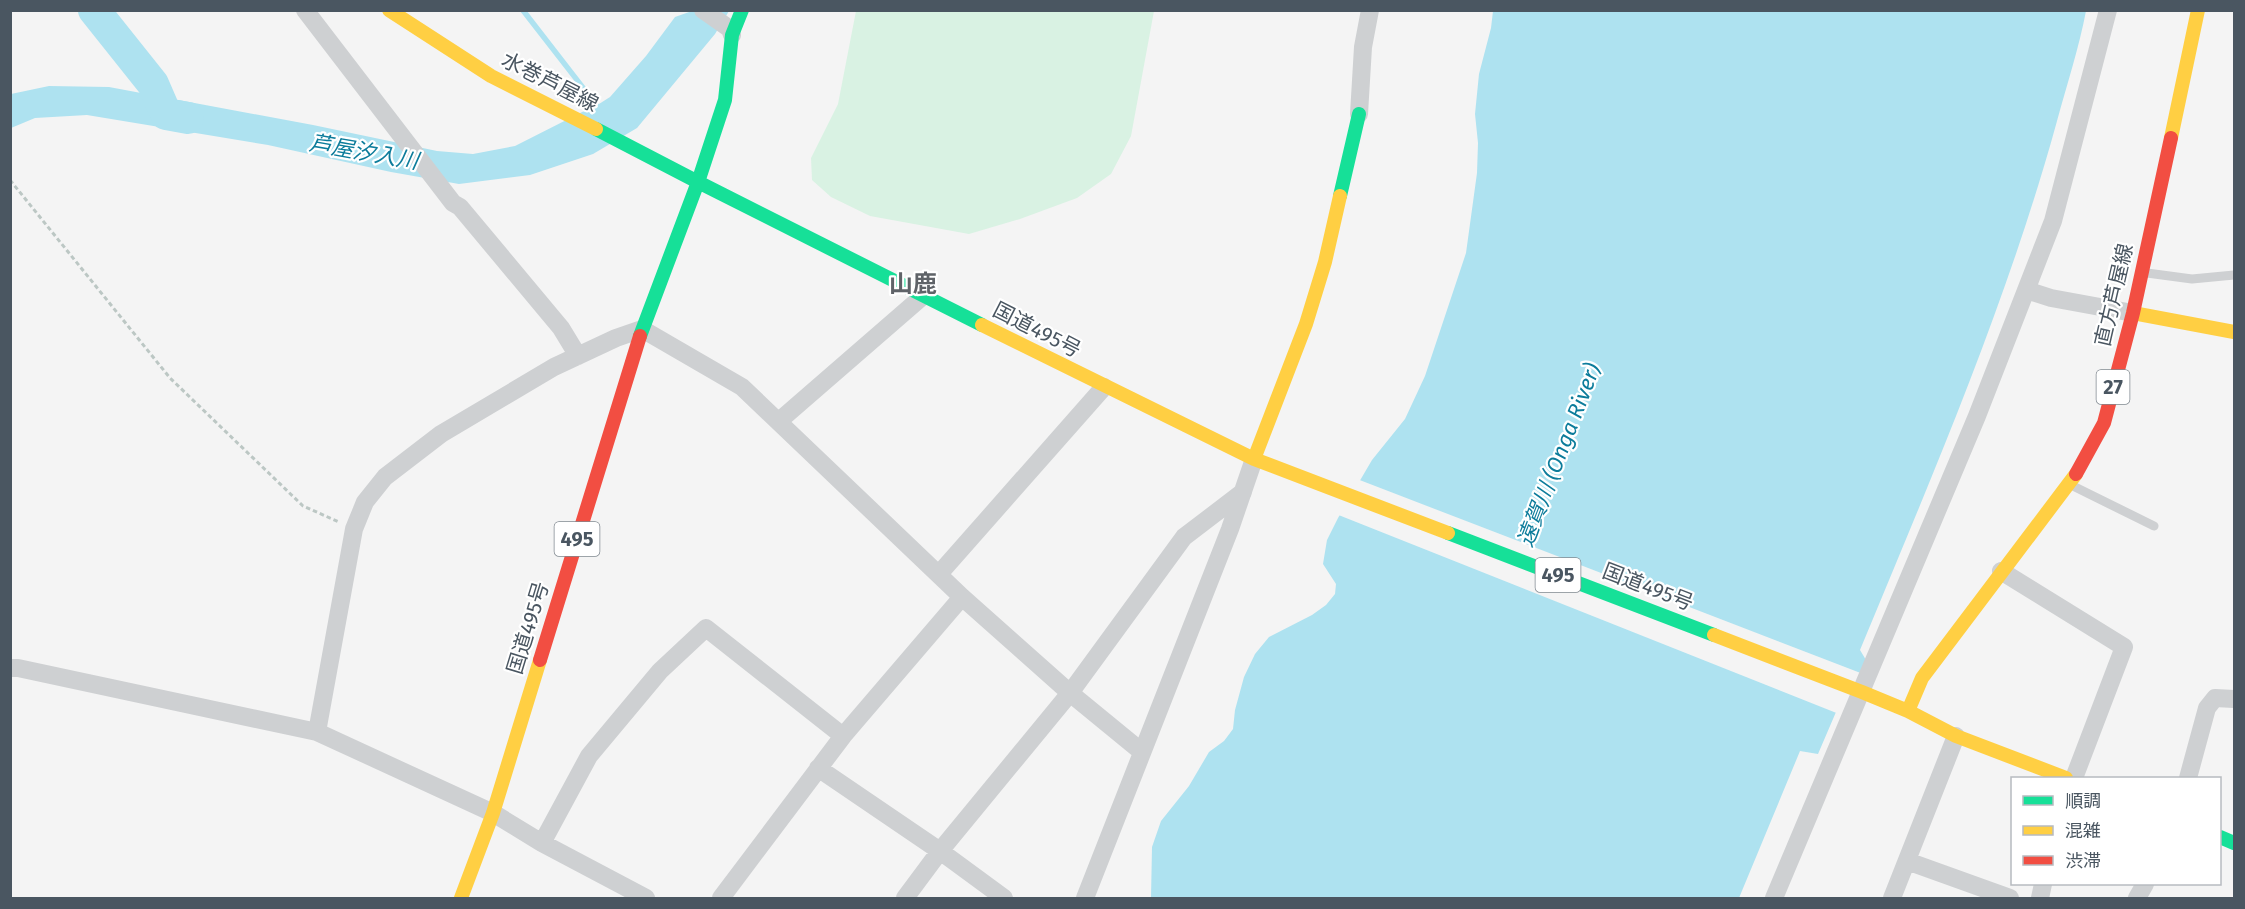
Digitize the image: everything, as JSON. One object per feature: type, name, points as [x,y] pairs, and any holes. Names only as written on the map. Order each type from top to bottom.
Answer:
[{"type":"main road","name":"水巻芦屋線","points":[[389,10],[491,76],[698,182]]},
{"type":"main road","points":[[698,182],[725,100],[731,32],[742,10]]},
{"type":"main road","name":"直方芦屋線","points":[[1908,711],[1922,678],[2068,484],[2104,423],[2133,313],[2198,10]]},
{"type":"main road","points":[[1254,459],[1306,324],[1325,262],[1359,114]]},
{"type":"main road","name":"国道495号","points":[[462,898],[493,813],[642,329],[698,182],[1104,387],[1254,459],[1862,692],[1908,711],[1956,736],[2063,777]]},
{"type":"main road","points":[[2133,313],[2235,332]]},
{"type":"main road","points":[[2221,837],[2235,843]]},
{"type":"street","points":[[305,10],[453,203],[460,207],[561,328],[578,356]]},
{"type":"street","points":[[703,10],[731,32]]},
{"type":"street","points":[[1359,114],[1363,47],[1370,10]]},
{"type":"street","points":[[1774,898],[1977,416],[2053,221],[2108,10]]},
{"type":"street","points":[[2026,290],[2133,313]]},
{"type":"street","points":[[779,421],[923,296]]},
{"type":"street","points":[[317,732],[354,529],[365,502],[385,477],[441,434],[554,367],[642,329],[742,387],[962,597],[1070,693],[1142,752]]},
{"type":"street","points":[[939,574],[1104,387]]},
{"type":"street","points":[[1085,898],[1230,530],[1254,459]]},
{"type":"street","points":[[905,898],[940,851],[1070,693],[1184,537],[1243,492]]},
{"type":"street","points":[[2001,571],[2124,647],[2074,777]]},
{"type":"street","points":[[721,898],[843,736],[962,597]]},
{"type":"street","points":[[542,843],[589,756],[660,671],[706,628],[843,736]]},
{"type":"street","points":[[10,668],[317,732],[493,813],[542,843],[646,898]]},
{"type":"street","points":[[2188,777],[2207,708],[2215,698],[2235,699]]},
{"type":"street","points":[[1892,898],[1956,736]]},
{"type":"street","points":[[818,768],[940,851],[1004,898]]},
{"type":"street","points":[[1907,861],[2010,898]]},
{"type":"lane","points":[[2141,272],[2192,279],[2235,275]]},
{"type":"lane","points":[[2068,484],[2154,526]]},
{"type":"path","points":[[10,180],[170,378],[303,506],[354,529]]},
{"type":"green space","points":[[856,11],[1154,11],[1131,136],[1111,174],[1077,198],[1020,219],[969,234],[870,216],[831,197],[812,180],[811,158],[838,104]]},
{"type":"water","points":[[520,11],[527,11],[599,104],[610,97],[646,56],[675,17],[692,11],[729,11],[715,34],[637,128],[593,154],[530,175],[459,184],[391,172],[268,145],[87,115],[35,118],[11,128],[11,94],[49,86],[109,87],[437,151],[473,154],[515,146],[594,106],[572,91],[576,83]]},
{"type":"water","name":"遠賀川 (Onga River)","points":[[1493,11],[2086,11],[2037,189],[1992,322],[1860,650],[1875,675],[1842,698],[1818,754],[1800,751],[1739,898],[1151,898],[1152,847],[1161,821],[1189,786],[1209,752],[1224,741],[1233,729],[1235,710],[1244,677],[1255,654],[1269,637],[1312,615],[1326,605],[1335,594],[1336,584],[1323,564],[1327,540],[1372,460],[1405,419],[1425,376],[1466,253],[1477,173],[1478,143],[1475,114],[1479,74]]},
{"type":"pier","points":[[1357,479],[1871,677],[1844,701],[1839,714],[1336,514]]},
{"type":"waterway","name":"芦屋汐入川","points":[[94,10],[153,84],[166,114],[188,118]]},
{"type":"traffic: fast","points":[[596,129],[698,182],[725,100],[732,35],[742,10]]},
{"type":"traffic: fast","points":[[1340,196],[1359,114]]},
{"type":"traffic: fast","points":[[640,336],[698,182],[982,325]]},
{"type":"traffic: fast","points":[[1448,533],[1714,635]]},
{"type":"traffic: fast","points":[[2221,837],[2234,843]]},
{"type":"traffic: slow","points":[[389,10],[491,76],[596,129]]},
{"type":"traffic: slow","points":[[2171,138],[2198,10]]},
{"type":"traffic: slow","points":[[1254,459],[1306,324],[1325,262],[1340,196]]},
{"type":"traffic: slow","points":[[2133,313],[2234,332]]},
{"type":"traffic: slow","points":[[982,325],[1254,459],[1448,533]]},
{"type":"traffic: slow","points":[[1908,711],[1922,678],[2076,474]]},
{"type":"traffic: slow","points":[[1714,635],[1862,692],[1908,711],[1956,736],[2063,777]]},
{"type":"traffic: slow","points":[[461,898],[493,813],[540,660]]},
{"type":"traffic: jam","points":[[2076,474],[2104,423],[2133,313],[2171,138]]},
{"type":"traffic: jam","points":[[540,660],[640,336]]},
{"type":"district","name":"山鹿","points":[[913,284]]}]
